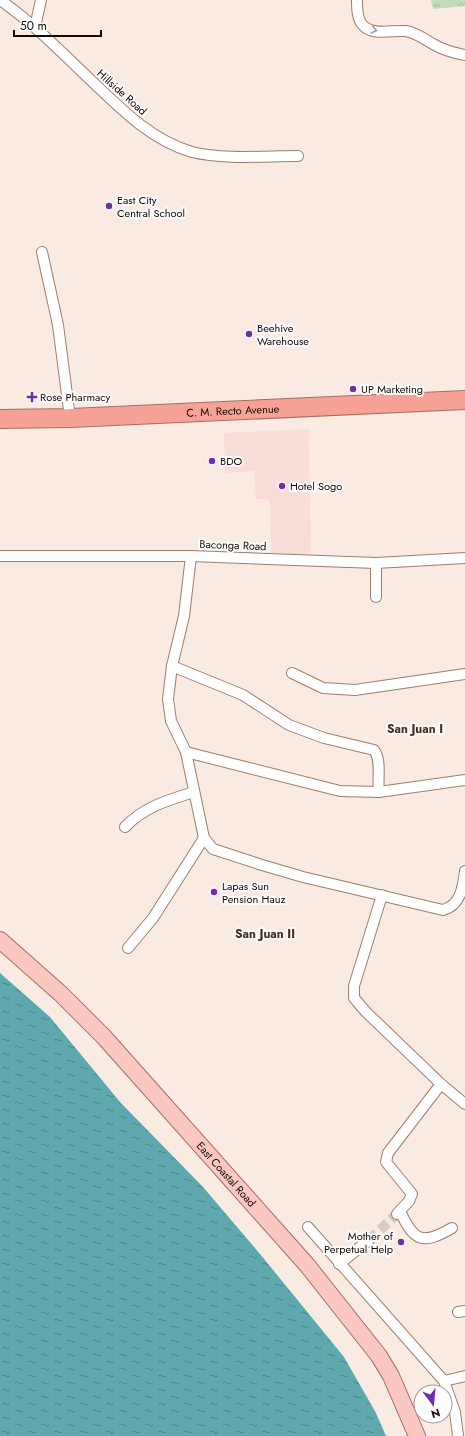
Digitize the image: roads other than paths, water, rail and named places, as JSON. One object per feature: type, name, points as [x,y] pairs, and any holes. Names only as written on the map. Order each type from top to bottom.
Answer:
[{"type":"highway","name":"C. M. Recto Avenue","points":[[0,419],[70,418],[465,400]]},
{"type":"main road","name":"East Coastal Road","points":[[0,940],[61,994],[104,1037],[307,1265],[379,1356],[391,1376],[417,1436]]},
{"type":"street","name":"Hillside Road","points":[[0,0],[35,27],[128,116],[163,140],[192,152],[208,155],[298,156]]},
{"type":"street","points":[[35,27],[41,0]]},
{"type":"street","points":[[357,0],[360,21],[366,28],[373,31],[406,31],[425,38],[443,48],[465,55]]},
{"type":"street","points":[[42,252],[52,292],[59,332],[70,418]]},
{"type":"street","name":"Baconga Road","points":[[0,556],[191,556],[376,562],[465,558]]},
{"type":"street","points":[[191,556],[184,616],[172,666],[168,700],[169,712],[176,733],[186,752],[204,838],[214,849],[262,865],[303,877],[443,910],[451,908],[456,904],[465,871]]},
{"type":"street","points":[[376,562],[376,597]]},
{"type":"street","points":[[172,666],[243,695],[288,725],[324,738],[374,750],[378,754],[379,760],[379,792]]},
{"type":"street","points":[[292,673],[323,688],[349,690],[465,674]]},
{"type":"street","points":[[186,752],[340,791],[379,792],[465,780]]},
{"type":"street","points":[[125,827],[133,818],[149,808],[164,801],[194,792]]},
{"type":"street","points":[[128,948],[153,918],[204,838]]},
{"type":"street","points":[[382,895],[354,986],[354,998],[366,1012],[465,1104]]},
{"type":"street","points":[[442,1084],[388,1153],[386,1162],[412,1194],[409,1201],[398,1213],[410,1230],[422,1238],[435,1238],[452,1228]]},
{"type":"street","points":[[308,1227],[339,1264],[444,1381],[454,1412],[458,1436]]},
{"type":"street","points":[[339,1264],[369,1240]]},
{"type":"street","points":[[444,1381],[465,1376]]},
{"type":"street","points":[[454,1412],[465,1411]]},
{"type":"water","points":[[0,973],[50,1017],[120,1102],[203,1187],[260,1254],[344,1357],[376,1413],[386,1436],[0,1436]]},
{"type":"tunnel","points":[[369,1240],[397,1214]]},
{"type":"place","name":"East City Central School","points":[[109,206]]},
{"type":"place","name":"Beehive Warehouse","points":[[249,334]]},
{"type":"place","name":"UP Marketing","points":[[353,389]]},
{"type":"place","name":"Rose Pharmacy","points":[[32,397]]},
{"type":"place","name":"BDO","points":[[212,461]]},
{"type":"place","name":"Hotel Sogo","points":[[282,486]]},
{"type":"place","name":"Lapas Sun Pension Hauz","points":[[214,892]]},
{"type":"place","name":"Mother of Perpetual Help","points":[[401,1242]]},
{"type":"district","name":"San Juan I","points":[[415,729]]},
{"type":"district","name":"San Juan II","points":[[265,934]]}]
